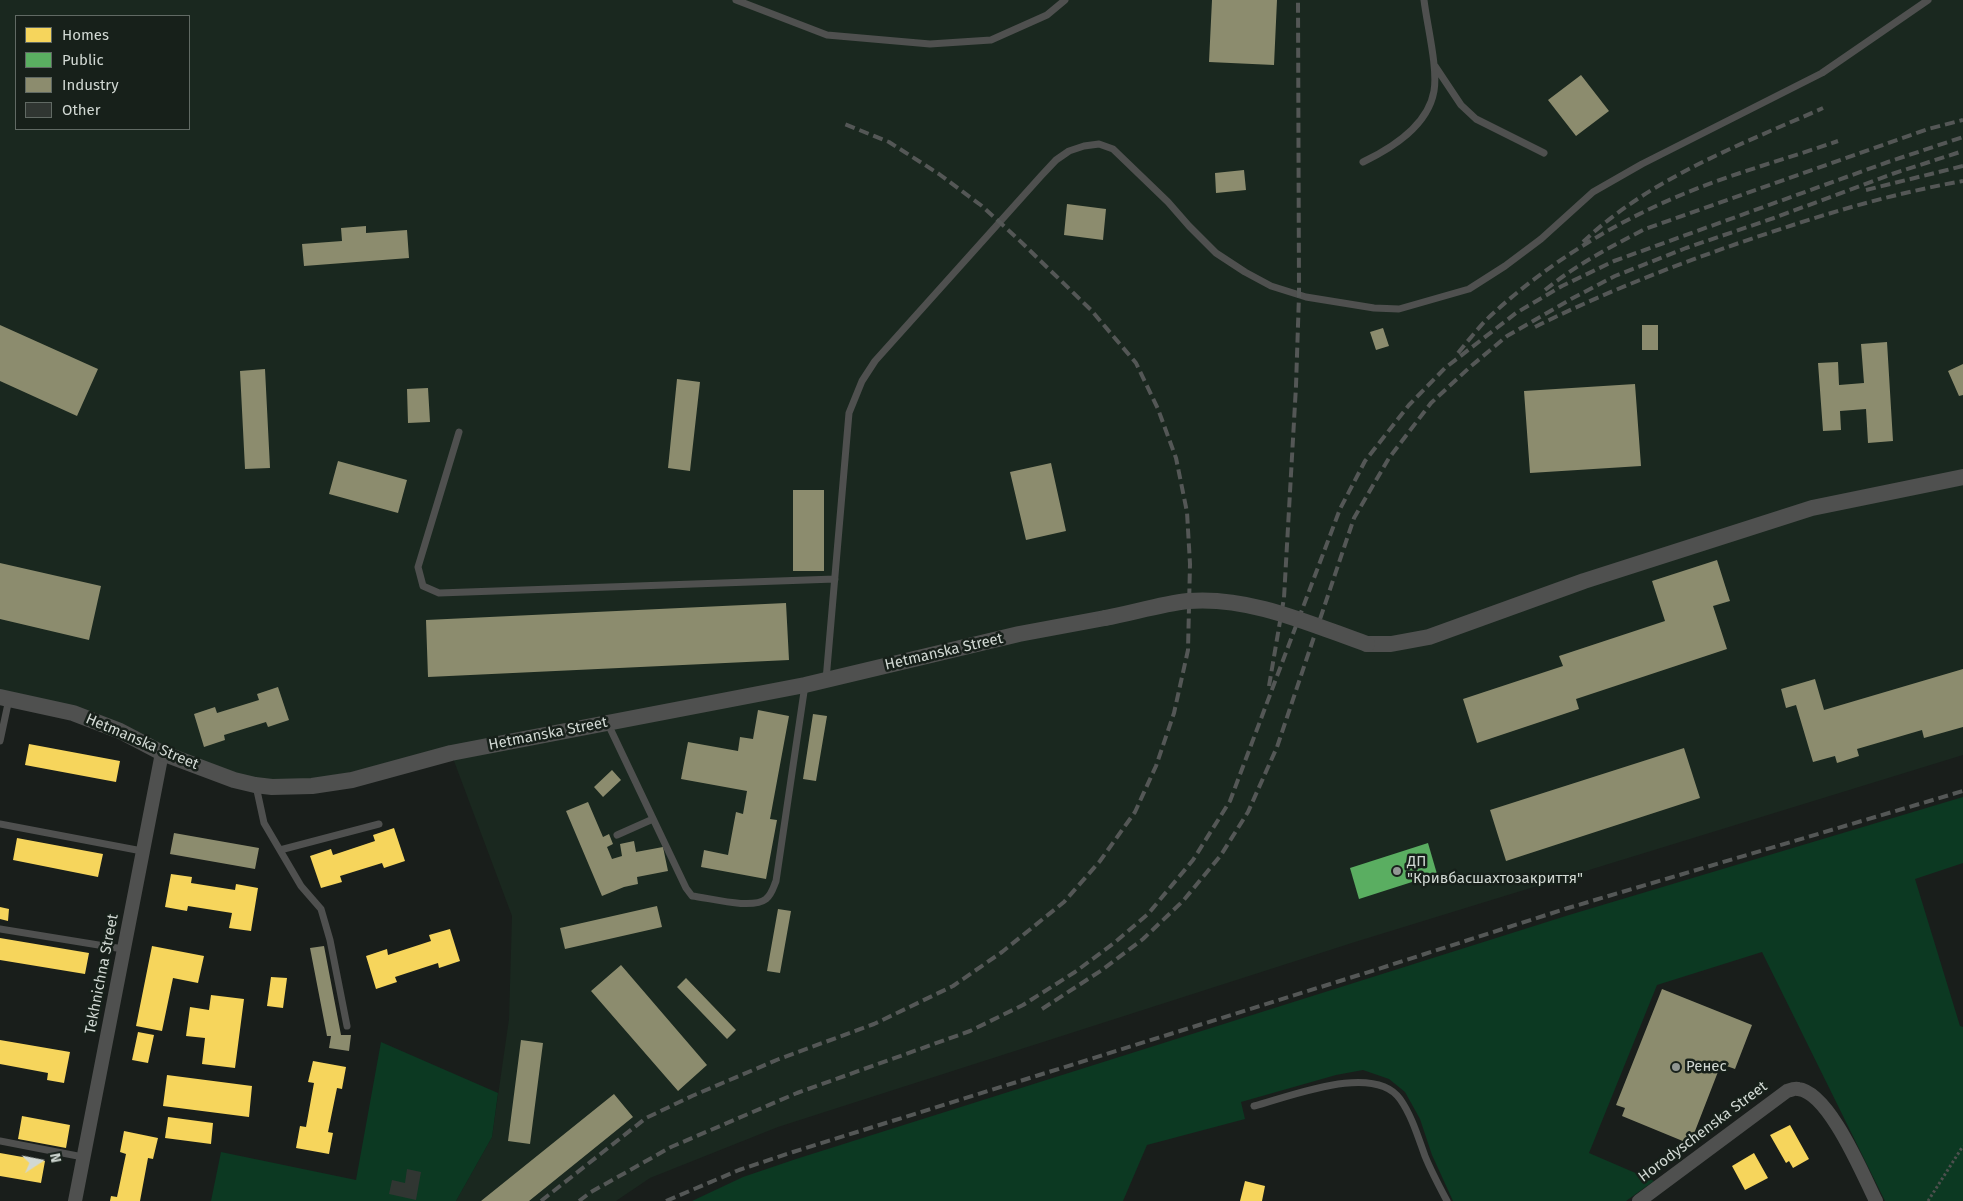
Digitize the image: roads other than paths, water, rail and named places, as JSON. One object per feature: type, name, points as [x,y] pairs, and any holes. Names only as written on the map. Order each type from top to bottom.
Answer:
[{"type":"street","name":"Hetmanska Street","points":[[4,698],[73,714],[120,731],[162,753],[234,780],[256,785],[312,786],[352,780],[451,753],[805,685],[1019,634],[1188,601],[1226,602],[1266,609],[1367,644],[1391,644],[1429,637],[1584,580],[1812,508],[1963,477]]},
{"type":"street","name":"Tekhnichna Street","points":[[75,1201],[162,753]]},
{"type":"street","name":"Horodyschenska Street","points":[[1639,1201],[1786,1091],[1798,1089],[1815,1097],[1828,1112],[1847,1144],[1876,1201]]},
{"type":"lane","points":[[736,0],[827,34],[930,44],[991,40],[1047,16],[1064,0]]},
{"type":"lane","points":[[1363,162],[1386,151],[1417,124],[1429,106],[1434,91],[1434,66],[1424,0]]},
{"type":"lane","points":[[826,680],[849,413],[862,381],[875,361],[1035,183],[1056,160],[1069,151],[1099,144],[1113,149],[1168,202],[1216,253],[1271,286],[1306,297],[1338,303],[1399,309],[1469,289],[1505,266],[1541,239],[1593,192],[1642,164],[1822,73],[1928,0]]},
{"type":"lane","points":[[1434,66],[1452,94],[1476,119],[1544,153]]},
{"type":"lane","points":[[459,432],[418,567],[423,586],[439,593],[835,579]]},
{"type":"lane","points":[[607,722],[686,888],[692,896],[752,904],[772,894],[776,881],[805,685]]},
{"type":"lane","points":[[0,741],[4,698]]},
{"type":"lane","points":[[256,785],[264,823],[301,886],[320,909],[330,940],[347,1026]]},
{"type":"lane","points":[[617,835],[653,820]]},
{"type":"lane","points":[[0,824],[142,851]]},
{"type":"lane","points":[[280,850],[379,824]]},
{"type":"lane","points":[[0,928],[123,949]]},
{"type":"lane","points":[[1254,1106],[1338,1083],[1365,1082],[1385,1087],[1400,1098],[1413,1122],[1447,1201]]},
{"type":"lane","points":[[0,1141],[83,1157]]},
{"type":"railway","points":[[1269,686],[1284,598],[1296,386],[1299,295],[1298,0]]},
{"type":"railway","points":[[1583,242],[1609,219],[1666,181],[1728,150],[1823,108]]},
{"type":"railway","points":[[1545,290],[1581,264],[1645,229],[1928,129],[1963,120]]},
{"type":"railway","points":[[541,1201],[646,1118],[779,1059],[874,1024],[953,986],[1002,952],[1064,902],[1100,861],[1135,812],[1156,766],[1174,713],[1188,650],[1190,564],[1187,512],[1176,458],[1158,409],[1136,363],[1091,310],[982,206],[939,174],[889,142],[842,123]]},
{"type":"railway","points":[[579,1201],[591,1192],[671,1147],[797,1093],[970,1031],[1023,1005],[1075,972],[1114,943],[1148,914],[1193,860],[1230,801],[1340,509],[1365,461],[1409,405],[1445,368],[1516,313],[1562,286],[1614,261],[1888,162],[1963,137]]},
{"type":"railway","points":[[1458,353],[1485,321],[1533,280],[1586,243],[1614,227],[1642,212],[1701,187],[1838,141]]},
{"type":"railway","points":[[1042,1009],[1102,970],[1143,939],[1183,901],[1221,855],[1248,812],[1277,747],[1354,518],[1389,458],[1431,403],[1507,336],[1615,276],[1686,248],[1774,218],[1892,174],[1963,151]]},
{"type":"railway","points":[[1866,190],[1963,166]]},
{"type":"railway","points":[[1535,327],[1585,303],[1739,243],[1850,207],[1963,181]]},
{"type":"railway","points":[[666,1201],[739,1170],[793,1152],[1568,908],[1963,791]]},
{"type":"place","name":"ДП \"Кривбасшахтозакриття\"","points":[[1397,871]]},
{"type":"place","name":"Ренес","points":[[1676,1067]]}]
